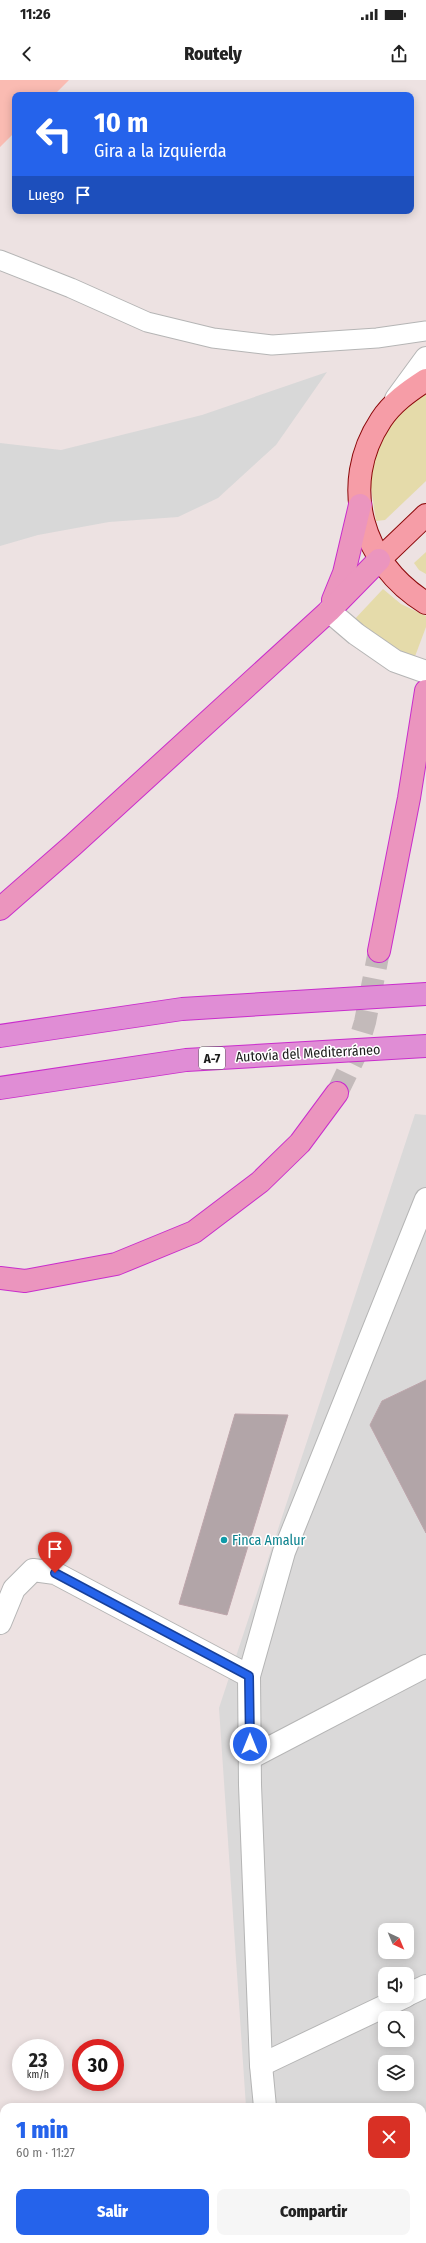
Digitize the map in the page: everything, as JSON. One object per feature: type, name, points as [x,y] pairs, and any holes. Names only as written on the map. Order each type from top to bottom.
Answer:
[{"type":"highway","points":[[329,611],[344,573],[360,505]]},
{"type":"highway","points":[[0,909],[329,611],[379,560]]},
{"type":"highway","points":[[379,951],[409,798],[424,713],[426,691]]},
{"type":"highway","points":[[0,1036],[182,1009],[426,994]]},
{"type":"highway","name":"Autovía del Mediterráneo","points":[[0,1088],[186,1060],[426,1046]]},
{"type":"highway","points":[[0,1278],[25,1281],[116,1264],[194,1232],[260,1182],[300,1143],[337,1093]]},
{"type":"main road","points":[[426,380],[403,395],[381,420],[367,447],[360,475],[360,505],[366,534],[379,560],[398,583],[426,603]]},
{"type":"main road","points":[[379,560],[426,515]]},
{"type":"street","points":[[381,420],[426,358]]},
{"type":"street","points":[[329,611],[356,634],[396,661],[426,672]]},
{"type":"street","points":[[265,2103],[261,2065],[250,1758],[249,1676],[284,1552],[426,1199]]},
{"type":"street","points":[[0,1623],[14,1589],[33,1570],[55,1573],[249,1676]]},
{"type":"street","points":[[250,1758],[426,1666]]},
{"type":"street","points":[[414,1992],[426,1986]]},
{"type":"street","points":[[261,2065],[391,2003]]},
{"type":"lane","points":[[0,260],[71,288],[147,322],[213,338],[272,345],[377,338],[426,331]]},
{"type":"shaded area","points":[[327,372],[276,445],[218,498],[178,517],[109,522],[38,535],[0,546],[0,443],[61,450],[202,415]]},
{"type":"shaded area","points":[[426,391],[426,481],[385,520],[376,521],[369,474],[380,438],[399,410]]},
{"type":"shaded area","points":[[426,552],[426,574],[419,570],[414,563]]},
{"type":"shaded area","points":[[383,589],[401,604],[426,616],[426,627],[414,659],[353,621]]},
{"type":"shaded area","points":[[415,1114],[426,1115],[426,2103],[246,2103],[219,1708]]},
{"type":"sand","points":[[0,80],[69,80],[57,92],[12,92],[12,135],[0,147]]},
{"type":"building","points":[[426,1380],[426,1533],[370,1425],[382,1401]]},
{"type":"building","name":"Finca Amalur","points":[[235,1414],[288,1415],[227,1615],[179,1604]]},
{"type":"tunnel","points":[[337,1093],[355,1056],[365,1022],[379,951]]},
{"type":"place","name":"Finca Amalur","points":[[224,1540]]},
{"type":"route","points":[[55,1573],[221,1663],[249,1676],[250,1744]]}]
